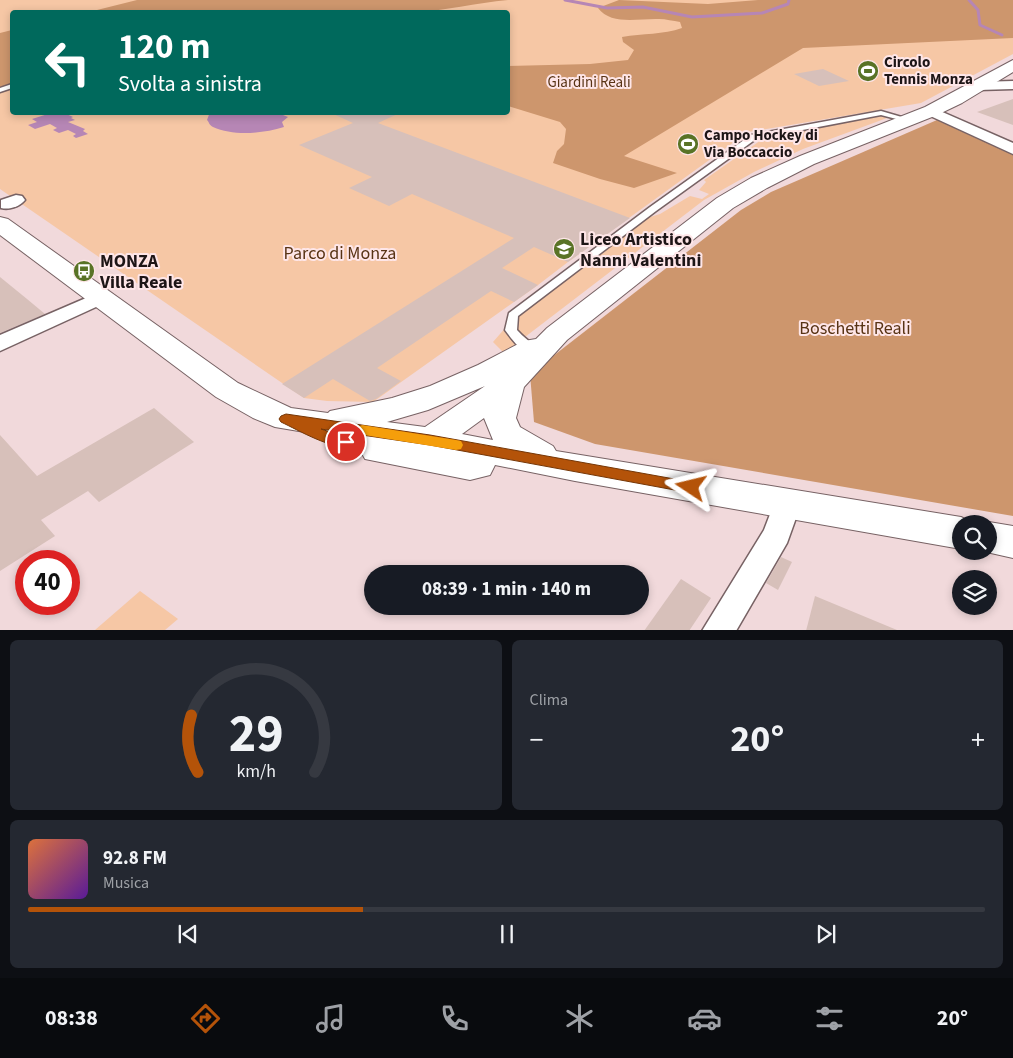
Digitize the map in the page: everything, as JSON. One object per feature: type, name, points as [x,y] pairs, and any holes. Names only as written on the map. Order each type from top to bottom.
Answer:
[{"type":"main road","points":[[286,419],[326,421],[386,412],[426,400],[475,378],[531,350],[557,334],[725,203],[759,183],[807,160],[931,112],[1013,65]]},
{"type":"main road","points":[[7,219],[100,298],[227,390],[264,410],[330,439],[385,452],[470,466],[531,460]]},
{"type":"main road","points":[[430,440],[510,384],[557,334]]},
{"type":"main road","points":[[430,440],[475,378]]},
{"type":"main road","points":[[510,384],[500,418],[507,435],[530,450],[568,466]]},
{"type":"main road","points":[[286,419],[430,440],[531,460],[952,532]]},
{"type":"main road","points":[[997,539],[1013,542]]},
{"type":"street","points":[[978,86],[1013,85]]},
{"type":"street","points":[[931,112],[1013,149]]},
{"type":"street","points":[[0,344],[100,298]]},
{"type":"street","points":[[718,630],[777,534],[787,504]]},
{"type":"lane","points":[[531,350],[522,344],[511,330],[513,315],[653,209],[754,137],[881,113],[908,120]]},
{"type":"green space","name":"Parco di Monza","points":[[0,0],[1013,0],[1013,54],[921,103],[748,132],[373,402],[327,401],[304,398],[0,189]]},
{"type":"green space","points":[[137,0],[508,0],[437,10],[97,10]]},
{"type":"green space","name":"Giardini Reali","points":[[619,0],[708,4],[758,0],[1013,0],[1013,38],[803,48],[624,156],[677,173],[634,188],[553,163],[557,151],[564,144],[566,129],[560,122],[510,107],[510,66],[590,64],[628,60],[634,50],[623,42],[622,37],[668,32],[682,28],[680,22],[667,20],[618,19],[604,14],[598,8]]},
{"type":"green space","points":[[10,30],[10,84],[0,87],[0,33]]},
{"type":"green space","points":[[882,116],[887,118],[803,149],[754,172],[704,200],[504,353],[493,342],[519,312],[647,218],[660,214],[690,196],[702,199],[709,194],[699,190],[706,182],[704,180],[764,138]]},
{"type":"green space","name":"Boschetti Reali","points":[[937,120],[1013,155],[1013,516],[595,444],[534,422],[530,374],[741,210],[771,192]]},
{"type":"green space","points":[[140,591],[178,619],[165,630],[95,630]]},
{"type":"shaded area","points":[[45,115],[68,115],[75,120],[68,122],[85,129],[83,131],[88,134],[76,138],[73,136],[76,134],[68,130],[59,133],[53,130],[57,128],[50,124],[35,129],[28,125],[37,122],[32,119]]},
{"type":"shaded area","points":[[209,115],[283,115],[288,117],[282,122],[284,127],[266,131],[238,133],[211,126],[207,120]]},
{"type":"building","points":[[823,69],[849,81],[819,86],[794,74]]},
{"type":"building","points":[[1013,99],[1013,125],[977,112]]},
{"type":"building","points":[[336,115],[395,115],[378,123],[630,218],[568,262],[534,247],[502,268],[538,285],[514,302],[491,291],[377,368],[401,381],[376,399],[370,401],[333,379],[304,398],[282,384],[514,238],[412,194],[389,206],[349,188],[372,177],[299,145],[353,123]]},
{"type":"building","points":[[0,277],[27,299],[45,314],[0,333]]},
{"type":"building","points":[[154,408],[194,442],[99,502],[88,491],[41,520],[55,536],[33,550],[15,550],[15,561],[0,571],[0,435],[37,476]]},
{"type":"building","points":[[781,557],[792,562],[778,590],[766,583]]},
{"type":"building","points":[[681,579],[711,598],[690,630],[645,630]]},
{"type":"building","points":[[815,596],[897,630],[806,630]]},
{"type":"waterway","points":[[565,0],[607,8],[643,7],[692,17],[762,13],[788,4],[789,0]]},
{"type":"waterway","points":[[969,0],[978,10],[980,25],[1002,35]]},
{"type":"slow traffic","points":[[362,430],[456,445]]},
{"type":"place","name":"Circolo Tennis Monza","points":[[868,71]]},
{"type":"place","name":"Campo Hockey di Via Boccaccio","points":[[688,144]]},
{"type":"place","name":"Liceo Artistico Nanni Valentini","points":[[564,249]]},
{"type":"place","name":"MONZA Villa Reale","points":[[84,271]]},
{"type":"route","points":[[346,442],[330,439],[286,419],[430,440],[531,460],[691,487]]}]
